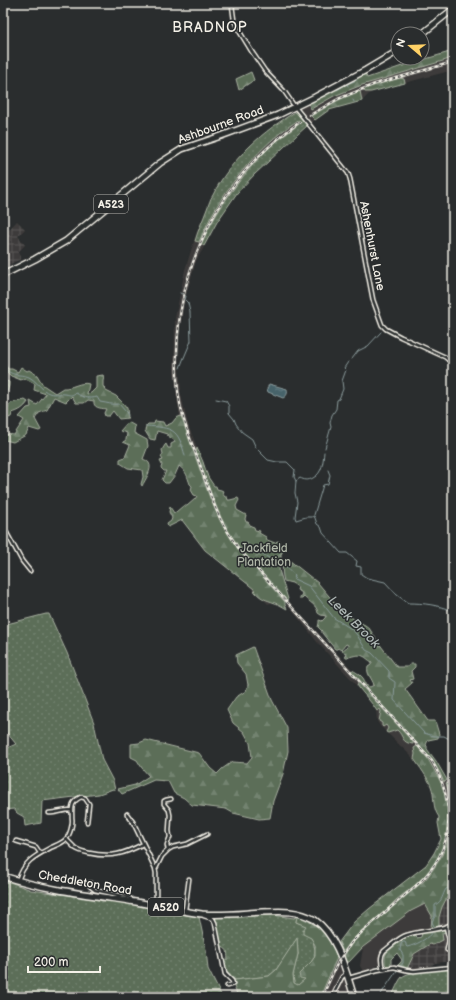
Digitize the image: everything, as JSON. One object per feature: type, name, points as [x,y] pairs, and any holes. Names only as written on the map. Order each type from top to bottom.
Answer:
[{"type":"highway","points":[[430,28],[453,9]]},
{"type":"highway","name":"Ashbourne Road","points":[[3,275],[66,241],[160,163],[182,149],[278,115],[315,97],[390,56]]},
{"type":"highway","name":"Cheddleton Road","points":[[3,876],[18,881],[79,894],[131,901],[201,914],[282,911],[301,914],[315,920],[333,939],[348,976]]},
{"type":"highway","name":"A520","points":[[348,976],[354,997]]},
{"type":"street","name":"Ashenhurst Lane","points":[[231,3],[234,20],[252,52],[348,173],[373,300],[382,325],[401,337],[445,357],[453,364]]},
{"type":"street","points":[[3,526],[22,561],[30,571]]},
{"type":"street","points":[[18,881],[21,871],[31,859],[66,839],[72,822],[71,810],[77,799],[81,797],[85,798],[89,804],[87,822]]},
{"type":"street","points":[[168,850],[167,848],[170,837],[170,815],[169,810],[164,803],[165,800],[171,799]]},
{"type":"street","points":[[49,813],[71,810]]},
{"type":"street","points":[[127,814],[133,822],[155,868],[156,906]]},
{"type":"street","points":[[155,868],[162,856],[168,850],[173,847],[187,844],[207,834]]},
{"type":"street","points":[[66,839],[80,851],[107,856],[125,853],[143,844]]},
{"type":"street","points":[[16,841],[36,847],[40,853]]},
{"type":"street","points":[[185,911],[189,879]]},
{"type":"street","points":[[90,883],[90,886],[95,890],[128,897],[131,901]]},
{"type":"street","points":[[201,914],[212,918],[214,921],[225,974],[233,984],[227,986]]},
{"type":"street","points":[[383,969],[382,956],[384,951],[405,936],[446,927],[453,923]]},
{"type":"street","points":[[446,927],[449,940],[447,950]]},
{"type":"street","points":[[332,997],[342,977],[396,967],[414,971],[453,967]]},
{"type":"shaded area","points":[[453,51],[453,70],[371,92],[362,101],[329,110],[311,123],[300,108],[365,73],[367,78],[402,66],[430,66],[430,58]]},
{"type":"shaded area","points":[[297,111],[308,125],[255,174],[237,193],[217,222],[204,246],[202,245],[204,247],[196,261],[184,302],[179,334],[178,357],[181,390],[179,390],[190,430],[208,477],[287,598],[283,603],[274,602],[268,604],[241,578],[229,559],[180,418],[174,370],[175,318],[185,270],[197,232],[213,195],[234,162],[253,143],[275,125]]},
{"type":"shaded area","points":[[17,221],[25,229],[18,236],[25,245],[18,252],[21,259],[3,268],[3,245],[7,239],[4,235]]},
{"type":"shaded area","points":[[289,601],[293,608],[425,746],[450,784],[453,798],[453,863],[432,916],[431,928],[406,933],[383,949],[379,954],[380,965],[363,971],[360,966],[363,948],[348,962],[346,962],[339,942],[354,922],[426,865],[434,853],[443,832],[431,786],[420,767],[411,756],[380,726],[377,721],[374,704],[318,643],[292,610],[286,605]]},
{"type":"shaded area","points":[[453,886],[453,919],[448,924],[439,927],[439,917],[442,906]]},
{"type":"shaded area","points":[[453,926],[453,961],[435,963],[428,968],[413,970],[407,969],[414,954],[430,944],[433,945],[436,943],[442,933],[446,932],[448,943],[445,951],[448,952],[451,942],[450,929]]},
{"type":"shaded area","points":[[335,956],[342,974],[331,997],[316,997]]},
{"type":"shaded area","points":[[344,978],[350,997],[332,997]]},
{"type":"green space","points":[[453,51],[453,58],[430,65],[430,58]]},
{"type":"green space","points":[[402,66],[426,66],[362,85],[334,96],[311,109],[308,103],[365,73],[367,78]]},
{"type":"green space","points":[[251,72],[254,80],[239,90],[236,79]]},
{"type":"green space","points":[[400,78],[404,79],[405,83],[371,92],[365,92],[363,89]]},
{"type":"green space","points":[[360,91],[362,101],[329,110],[315,120],[311,116],[341,99]]},
{"type":"green space","points":[[297,111],[308,125],[255,174],[237,193],[217,222],[204,246],[201,244],[215,217],[250,168],[271,146],[300,123],[299,120],[288,127],[253,158],[224,195],[205,228],[199,242],[195,241],[211,198],[228,170],[249,147],[285,118]]},
{"type":"green space","points":[[3,361],[8,369],[18,372],[21,367],[27,371],[29,370],[37,375],[43,385],[55,393],[63,388],[86,383],[89,384],[87,394],[91,393],[96,388],[96,376],[103,375],[103,386],[106,391],[116,396],[127,408],[128,418],[119,419],[113,411],[109,416],[105,416],[104,413],[106,409],[96,406],[94,401],[88,400],[84,403],[76,403],[72,396],[66,402],[54,397],[47,410],[39,413],[35,419],[41,430],[39,431],[29,428],[26,435],[13,442],[5,440],[5,434],[14,435],[24,420],[19,417],[27,408],[31,407],[30,401],[37,405],[46,394],[34,390],[35,384],[24,378],[21,380],[11,376],[4,370]]},
{"type":"green space","points":[[3,380],[9,382],[5,399],[8,407],[11,403],[25,400],[28,402],[21,409],[12,413],[11,417],[3,420]]},
{"type":"green space","points":[[181,416],[210,498],[222,524],[239,550],[285,602],[287,609],[260,597],[254,589],[205,550],[182,520],[168,527],[167,524],[172,518],[169,512],[170,507],[174,513],[183,506],[187,506],[197,496],[194,495],[191,490],[192,486],[185,472],[179,466],[169,483],[165,483],[162,480],[166,471],[161,468],[162,465],[160,461],[163,460],[161,457],[163,454],[162,450],[166,444],[168,448],[171,448],[171,444],[175,442],[167,434],[157,431],[155,440],[150,439],[145,431],[148,424],[154,424],[155,421],[163,422],[165,426]]},
{"type":"green space","points":[[128,422],[135,426],[134,433],[147,440],[148,446],[143,459],[149,462],[150,468],[142,486],[142,470],[128,468],[120,463],[120,459],[125,457],[130,445],[123,442],[126,440],[127,433],[120,431]]},
{"type":"green space","name":"Jackfield Plantation","points":[[197,448],[208,477],[217,489],[223,491],[222,493],[228,500],[238,498],[239,500],[236,506],[237,510],[246,515],[246,522],[254,527],[255,530],[260,531],[259,533],[266,537],[267,540],[275,543],[277,541],[283,544],[284,550],[281,554],[281,558],[277,561],[280,565],[279,570],[288,599],[286,600],[258,571],[233,540],[212,497],[196,452]]},
{"type":"green space","points":[[286,559],[318,583],[339,608],[369,628],[397,667],[407,667],[411,664],[415,664],[415,667],[411,671],[413,679],[410,680],[412,683],[405,689],[428,721],[435,721],[439,734],[438,738],[428,740],[426,745],[427,749],[447,780],[446,781],[444,782],[433,761],[351,671],[352,670],[359,674],[363,678],[365,685],[370,687],[374,685],[368,674],[368,667],[372,662],[361,655],[346,658],[346,653],[342,651],[348,646],[346,644],[341,650],[338,648],[335,649],[318,627],[319,620],[322,621],[326,616],[318,613],[314,606],[304,597],[300,599],[302,594],[297,590],[298,587],[292,583],[284,581],[282,569]]},
{"type":"green space","points":[[49,614],[67,653],[94,723],[102,760],[113,781],[115,790],[113,789],[99,794],[42,801],[41,823],[25,826],[24,817],[17,813],[14,809],[3,810],[3,750],[16,744],[3,728],[3,625]]},
{"type":"green space","points":[[253,647],[272,700],[287,728],[288,751],[283,774],[273,801],[270,818],[259,819],[233,813],[226,809],[192,805],[184,798],[174,793],[168,781],[154,780],[122,794],[118,789],[135,785],[149,776],[137,760],[131,757],[131,744],[146,740],[199,753],[210,768],[217,774],[232,762],[247,763],[252,757],[250,743],[244,732],[233,723],[227,710],[236,697],[246,691],[248,685],[246,674],[237,663],[236,655]]},
{"type":"green space","points":[[358,683],[413,742],[413,744],[406,742],[397,730],[388,733],[386,732],[388,728],[386,725],[383,727],[382,723],[379,721],[380,709],[377,711],[357,685]]},
{"type":"green space","points":[[417,746],[428,759],[445,792],[449,813],[448,830],[444,846],[434,865],[425,875],[361,931],[343,952],[339,942],[354,922],[426,865],[441,839],[438,823],[439,817],[435,810],[431,786],[414,759],[414,748]]},
{"type":"green space","points":[[446,783],[450,784],[453,791],[453,886],[442,907],[439,917],[439,927],[431,928],[432,916],[425,904],[411,911],[363,947],[349,962],[346,962],[344,956],[351,945],[362,933],[425,880],[441,856],[449,836],[451,823],[451,804]]},
{"type":"green space","points":[[7,881],[31,890],[138,905],[157,910],[199,917],[206,950],[208,969],[222,997],[3,997],[3,891]]},
{"type":"green space","points":[[272,915],[294,918],[297,916],[296,922],[307,926],[314,945],[315,953],[312,961],[299,974],[306,979],[298,985],[294,984],[293,975],[298,954],[297,939],[276,970],[269,976],[235,980],[226,969],[224,960],[228,959],[227,952],[226,949],[222,947],[215,917]]},
{"type":"green space","points":[[297,916],[312,923],[323,932],[331,943],[337,958],[320,997],[227,997],[237,994],[233,984],[235,980],[269,976],[276,970],[297,938],[298,954],[293,975],[294,983],[298,985],[305,979],[300,978],[299,974],[315,956],[315,945],[311,938],[303,934],[303,930],[306,926],[296,922]]},
{"type":"green space","points":[[445,929],[446,932],[442,933],[443,940],[433,945],[430,944],[414,954],[407,969],[397,966],[402,960],[397,953],[391,959],[391,965],[387,966],[385,964],[385,956],[387,952],[406,937],[416,935],[417,938],[421,937],[422,933]]},
{"type":"green space","points":[[453,969],[453,995],[444,997],[391,997],[402,977],[406,975],[434,970]]},
{"type":"water","points":[[269,384],[287,389],[286,395],[283,398],[268,392],[267,389]]},
{"type":"waterway","points":[[348,86],[347,84],[357,80]]},
{"type":"waterway","points":[[337,90],[347,84]]},
{"type":"waterway","points":[[180,293],[186,296],[185,300],[188,303],[190,312],[191,341],[180,368]]},
{"type":"waterway","points":[[352,359],[358,351],[368,346],[381,332]]},
{"type":"waterway","points":[[325,448],[331,427],[330,423],[332,415],[336,409],[337,400],[339,399],[343,389],[342,381],[346,370],[344,368],[348,362]]},
{"type":"waterway","name":"Leek Brook","points":[[3,364],[11,373],[29,377],[49,393],[70,395],[76,393],[86,398],[97,397],[100,402],[119,404],[128,415]]},
{"type":"waterway","points":[[216,399],[226,401],[229,406],[229,413],[236,424],[242,432],[252,439],[256,448],[268,460],[287,462],[295,470],[294,477],[296,481],[295,493],[297,502],[296,520],[314,516],[323,533],[341,553],[347,553],[357,561],[356,566],[361,567],[361,574],[367,578],[385,582],[397,595],[408,603],[420,603],[442,607],[453,611]]},
{"type":"waterway","name":"Leek Brook","points":[[146,426],[173,431],[180,440],[185,456]]},
{"type":"waterway","points":[[296,481],[300,478],[305,480],[311,479],[319,473],[322,466],[324,452]]},
{"type":"waterway","points":[[314,515],[323,485],[328,484],[330,475],[328,470]]},
{"type":"waterway","name":"Leek Brook","points":[[258,551],[272,560],[277,560],[280,562]]},
{"type":"waterway","name":"Leek Brook","points":[[283,564],[295,575],[294,579],[309,586],[334,618],[353,630],[366,650],[372,653],[389,671],[389,678],[395,682],[394,700],[424,733],[434,736],[444,736],[453,741]]},
{"type":"waterway","name":"Leek Brook","points":[[434,928],[432,922],[435,916],[435,905],[440,902],[452,880],[453,875]]},
{"type":"waterway","name":"Leek Brook","points":[[400,967],[403,963],[403,955],[400,950],[401,944],[405,942],[407,947],[414,945],[425,939],[433,931]]},
{"type":"waterway","name":"Leek Brook","points":[[379,997],[398,969]]},
{"type":"railway","points":[[310,115],[338,99],[375,84],[453,62]]},
{"type":"railway","points":[[300,122],[256,159],[238,179],[209,225],[198,249],[189,274],[179,326],[177,377],[181,408],[188,434],[216,509],[223,524],[239,549],[432,761],[440,777],[448,809],[448,825],[440,856],[418,884],[351,943],[338,962],[322,997]]},
{"type":"district","name":"BRADNOP","points":[[210,27]]}]
